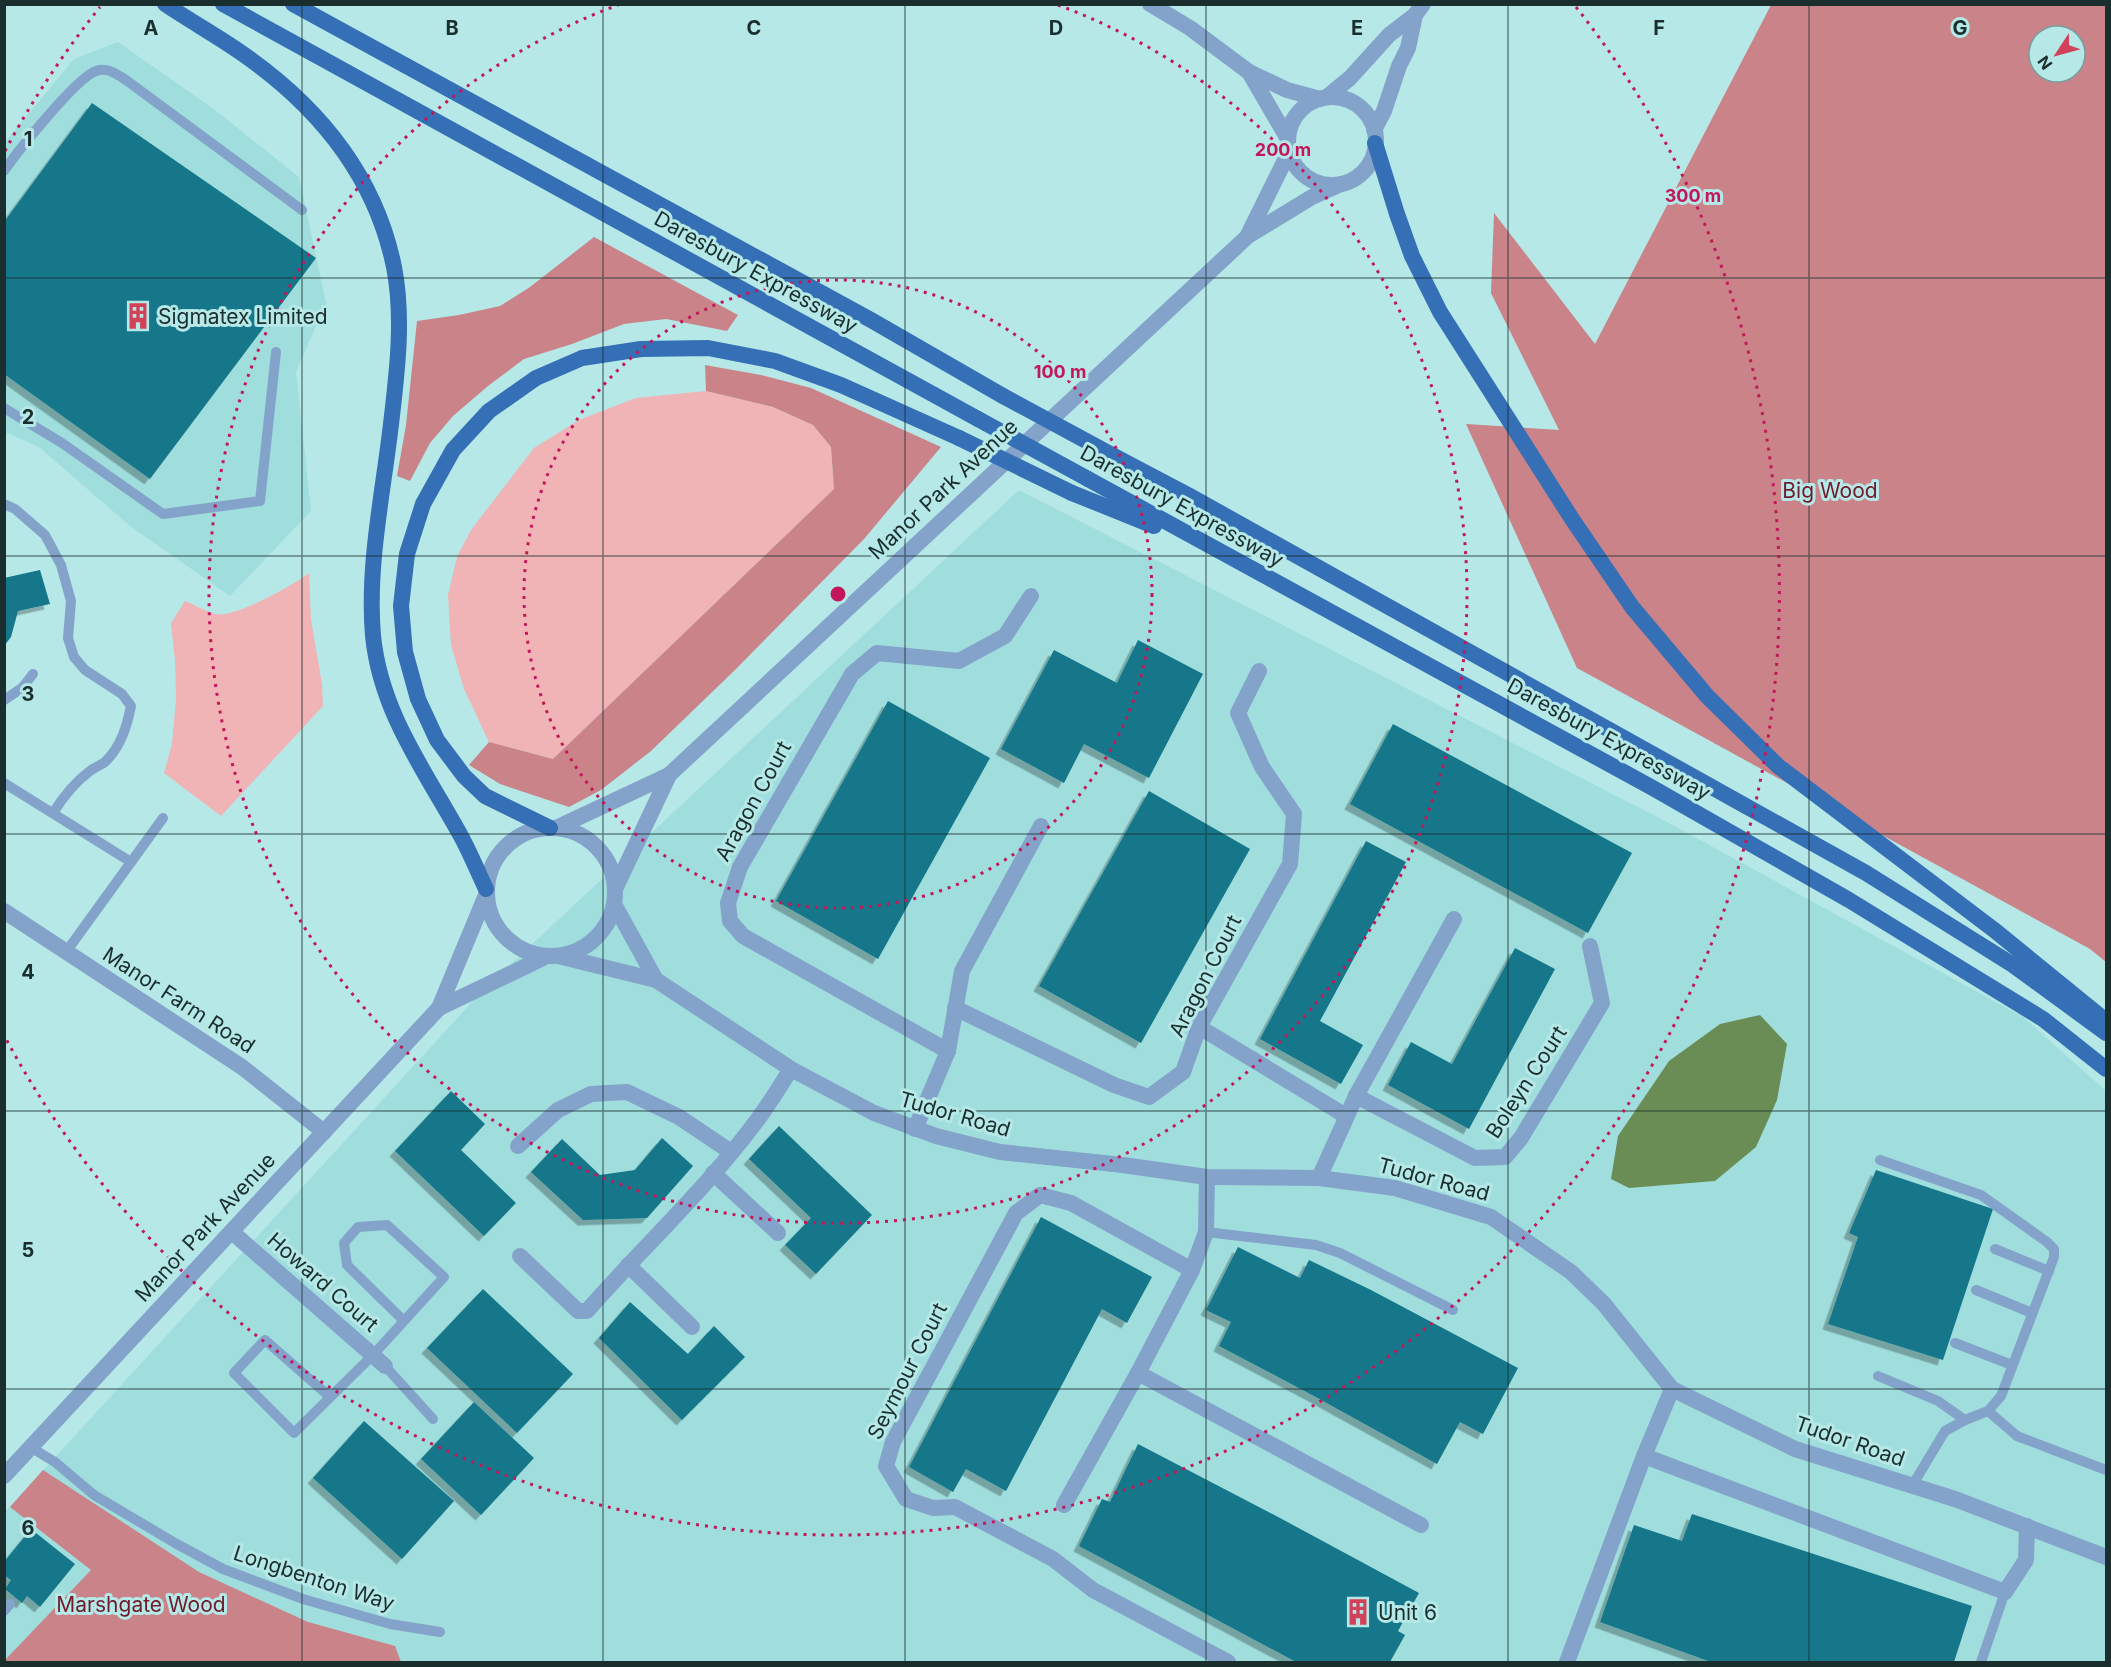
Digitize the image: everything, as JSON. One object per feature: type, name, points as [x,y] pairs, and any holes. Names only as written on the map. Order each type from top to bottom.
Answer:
[{"type":"main road","points":[[165,4],[250,59],[303,103],[336,139],[359,175],[381,222],[394,267],[398,310],[398,365],[377,522],[371,597],[374,638],[383,686],[399,728],[463,839],[486,892]]},
{"type":"main road","name":"Daresbury Expressway","points":[[223,4],[1213,549],[1651,787],[1849,900],[2043,1019],[2106,1069]]},
{"type":"main road","name":"Daresbury Expressway","points":[[293,4],[871,320],[1003,396],[1199,501],[1866,873],[2013,965],[2106,1033]]},
{"type":"main road","points":[[1375,137],[1408,246],[1440,312],[1572,519],[1632,607],[1707,696],[1778,766],[1993,929],[2106,1021]]},
{"type":"main road","points":[[553,828],[485,796],[464,776],[437,740],[418,699],[405,652],[400,606],[406,554],[423,504],[453,450],[489,411],[536,378],[582,358],[641,349],[708,348],[775,361],[841,385],[959,438],[1072,494],[1213,549]]},
{"type":"street","points":[[1150,4],[1190,28],[1249,72],[1287,90],[1323,98],[1340,98],[1351,102],[1370,118],[1375,137]]},
{"type":"street","points":[[1249,72],[1289,145],[1295,164],[1303,174],[1321,183],[1341,184],[1354,179],[1365,170],[1372,158],[1375,137],[1398,66],[1408,48],[1419,10]]},
{"type":"street","points":[[1289,145],[1291,125],[1297,113],[1307,104],[1323,98],[1350,78],[1389,35],[1419,10]]},
{"type":"street","name":"Manor Park Avenue","points":[[1248,236],[1289,145]]},
{"type":"street","name":"Manor Park Avenue","points":[[553,828],[669,775],[1248,236],[1312,197],[1341,184]]},
{"type":"street","name":"Aragon Court","points":[[948,1051],[742,936],[730,921],[728,903],[740,867],[852,674],[877,653],[959,660],[1005,636],[1031,596]]},
{"type":"street","name":"Aragon Court","points":[[955,1008],[1114,1086],[1149,1097],[1183,1072],[1199,1027],[1290,864],[1294,814],[1262,767],[1238,713],[1259,671]]},
{"type":"street","name":"Manor Park Avenue","points":[[614,896],[669,775]]},
{"type":"street","points":[[915,1129],[948,1051],[962,970],[1041,826]]},
{"type":"street","points":[[553,828],[574,832],[597,848],[611,872],[614,896],[607,923],[595,939],[578,950],[553,956],[529,952],[512,944],[499,930],[490,914],[486,892],[490,870],[499,853],[513,839],[530,831],[553,828]]},
{"type":"street","name":"Manor Park Avenue","points":[[4,1476],[439,1008],[486,892]]},
{"type":"street","name":"Tudor Road","points":[[614,896],[656,980]]},
{"type":"street","name":"Manor Farm Road","points":[[4,911],[242,1067],[324,1132]]},
{"type":"street","points":[[1319,1178],[1356,1096],[1454,919]]},
{"type":"street","name":"Boleyn Court","points":[[1356,1096],[1475,1158],[1505,1156],[1521,1138],[1602,1003],[1590,946]]},
{"type":"street","name":"Manor Park Avenue","points":[[439,1008],[553,956]]},
{"type":"street","name":"Tudor Road","points":[[553,956],[656,980],[792,1069],[874,1113],[915,1129],[1000,1152],[1123,1165],[1207,1177],[1319,1178],[1395,1188],[1491,1216],[1571,1272],[1604,1304],[1672,1389],[1795,1449],[1955,1499],[2106,1557]]},
{"type":"street","points":[[1199,1027],[1346,1116]]},
{"type":"street","points":[[520,1256],[578,1311],[587,1311],[731,1152],[758,1119],[792,1069]]},
{"type":"street","points":[[518,1146],[558,1110],[591,1094],[627,1092],[679,1117],[731,1152]]},
{"type":"street","points":[[713,1173],[778,1233]]},
{"type":"street","points":[[1064,1505],[1138,1373],[1192,1270],[1206,1232],[1207,1177]]},
{"type":"street","name":"Seymour Court","points":[[1192,1270],[1071,1203],[1040,1195],[1016,1213],[893,1442],[886,1466],[906,1499],[933,1508],[955,1507],[1053,1560],[1093,1590],[1228,1662]]},
{"type":"street","name":"Howard Court","points":[[232,1232],[379,1361]]},
{"type":"street","points":[[627,1265],[692,1328]]},
{"type":"street","points":[[1138,1373],[1421,1525]]},
{"type":"street","points":[[1567,1662],[1644,1456],[1672,1389]]},
{"type":"street","points":[[1644,1456],[2005,1592],[2026,1560],[2027,1526]]},
{"type":"lane","points":[[4,171],[51,113],[83,79],[97,71],[111,71],[302,210]]},
{"type":"lane","points":[[4,408],[62,443],[163,514],[260,501],[276,352]]},
{"type":"lane","points":[[4,504],[15,509],[45,535],[61,565],[71,601],[68,638],[74,657],[85,670],[122,694],[131,706],[122,739],[106,761],[90,771],[70,789],[53,813]]},
{"type":"lane","points":[[4,700],[22,688],[33,674]]},
{"type":"lane","points":[[4,783],[131,862]]},
{"type":"lane","points":[[66,952],[162,818]]},
{"type":"lane","points":[[1880,1160],[1970,1191],[1992,1202],[2054,1249],[2054,1257],[2001,1396],[1988,1411],[1945,1431],[1912,1486]]},
{"type":"lane","points":[[330,1397],[266,1340],[234,1373],[294,1433],[330,1397],[379,1361],[404,1321],[444,1277],[387,1225],[358,1227],[344,1243],[347,1265],[404,1321]]},
{"type":"lane","points":[[1206,1232],[1316,1245],[1340,1253],[1453,1310]]},
{"type":"lane","points":[[1995,1249],[2049,1270]]},
{"type":"lane","points":[[1976,1290],[2032,1312]]},
{"type":"lane","points":[[1955,1343],[2012,1365]]},
{"type":"lane","points":[[379,1361],[432,1419]]},
{"type":"lane","points":[[1878,1376],[1938,1401],[1965,1420]]},
{"type":"lane","points":[[1988,1411],[2017,1436],[2106,1470]]},
{"type":"lane","name":"Longbenton Way","points":[[30,1447],[55,1462],[94,1495],[223,1569],[303,1599],[368,1618],[406,1628],[440,1632]]},
{"type":"lane","points":[[1981,1662],[2005,1592]]},
{"type":"shaded area","points":[[118,42],[215,110],[299,177],[326,303],[296,372],[311,511],[230,596],[130,526],[39,447],[5,432],[5,142],[74,59]]},
{"type":"shaded area","points":[[706,391],[773,407],[813,425],[831,447],[834,489],[553,759],[489,742],[464,689],[451,645],[448,595],[457,557],[471,530],[534,448],[579,420],[636,398]]},
{"type":"shaded area","points":[[1019,490],[1669,823],[2023,1017],[2106,1091],[2106,1662],[5,1662],[4,1513],[483,990]]},
{"type":"shaded area","points":[[309,573],[311,620],[322,684],[323,706],[221,816],[164,773],[172,744],[176,699],[171,623],[185,601],[211,613],[224,614],[263,600]]},
{"type":"shaded area","points":[[1760,1015],[1787,1044],[1777,1100],[1756,1147],[1715,1181],[1629,1188],[1611,1179],[1618,1136],[1669,1061],[1720,1024]]},
{"type":"green space","name":"Big Wood","points":[[1771,5],[2106,5],[2106,962],[2090,949],[1577,668],[1466,424],[1559,430],[1491,293],[1494,213],[1595,344]]},
{"type":"green space","points":[[594,237],[738,315],[727,331],[666,319],[624,324],[524,359],[453,416],[430,443],[410,481],[397,476],[406,425],[417,321],[500,306],[530,287]]},
{"type":"green space","points":[[705,365],[761,375],[811,388],[941,447],[864,539],[736,669],[651,751],[601,790],[569,807],[500,784],[469,765],[489,742],[553,759],[834,489],[831,447],[813,425],[773,407],[706,391]]},
{"type":"green space","name":"Marshgate Wood","points":[[43,1470],[199,1572],[308,1622],[395,1646],[401,1662],[5,1662],[91,1570],[10,1507]]},
{"type":"building","name":"Sigmatex Limited","points":[[92,103],[316,258],[150,479],[4,374],[4,222]]},
{"type":"building","points":[[40,570],[50,604],[18,611],[11,637],[4,646],[4,578]]},
{"type":"building","points":[[1138,640],[1203,674],[1149,778],[1084,744],[1064,783],[1001,749],[1054,650],[1117,683]]},
{"type":"building","points":[[888,701],[990,758],[878,959],[776,901]]},
{"type":"building","points":[[1393,724],[1632,853],[1588,933],[1350,804]]},
{"type":"building","points":[[1149,791],[1250,849],[1141,1043],[1039,986]]},
{"type":"building","points":[[1366,841],[1406,862],[1320,1021],[1363,1045],[1341,1084],[1260,1039]]},
{"type":"building","points":[[1515,948],[1555,969],[1469,1129],[1388,1085],[1411,1042],[1452,1064]]},
{"type":"building","points":[[451,1091],[485,1124],[461,1150],[516,1203],[484,1236],[395,1151]]},
{"type":"building","points":[[779,1126],[872,1215],[816,1274],[785,1245],[811,1218],[749,1159]]},
{"type":"building","points":[[662,1138],[693,1166],[647,1218],[583,1220],[531,1172],[562,1139],[600,1175],[635,1170]]},
{"type":"building","points":[[1876,1170],[1993,1209],[1943,1360],[1828,1324],[1858,1237],[1849,1233]]},
{"type":"building","points":[[1041,1217],[1152,1277],[1127,1323],[1102,1309],[1006,1491],[966,1469],[953,1492],[909,1467]]},
{"type":"building","points":[[1238,1247],[1300,1278],[1309,1260],[1371,1290],[1518,1368],[1483,1434],[1460,1422],[1437,1464],[1219,1346],[1231,1322],[1206,1310]]},
{"type":"building","points":[[483,1289],[573,1374],[517,1433],[427,1348]]},
{"type":"building","points":[[630,1302],[688,1354],[714,1326],[745,1357],[682,1420],[599,1338]]},
{"type":"building","points":[[474,1402],[534,1458],[481,1515],[421,1459]]},
{"type":"building","points":[[364,1421],[454,1501],[402,1559],[313,1478]]},
{"type":"building","points":[[1138,1444],[1419,1593],[1398,1631],[1405,1635],[1390,1662],[1296,1662],[1079,1546],[1102,1499],[1110,1502]]},
{"type":"building","points":[[1692,1514],[1972,1606],[1954,1662],[1711,1662],[1600,1622],[1634,1525],[1682,1541]]},
{"type":"building","points":[[31,1529],[75,1564],[40,1607],[27,1596],[22,1603],[5,1589],[11,1580],[4,1575],[4,1562]]},
{"type":"place","name":"Sigmatex Limited","points":[[138,316]]},
{"type":"place","name":"Unit 6","points":[[1358,1612]]}]
